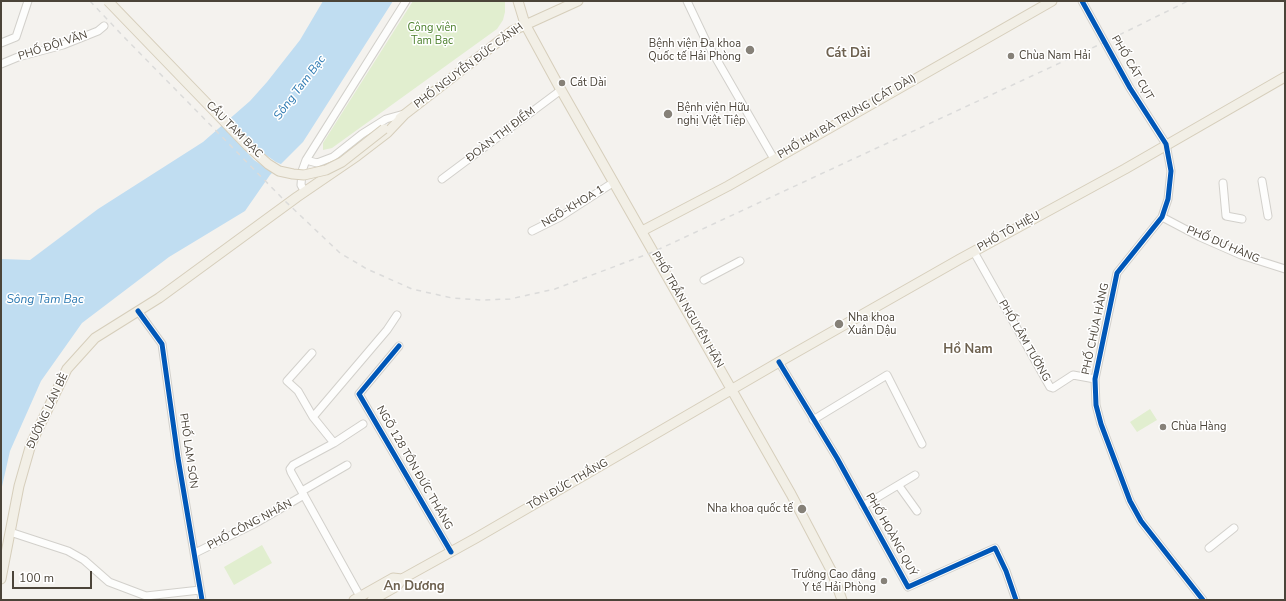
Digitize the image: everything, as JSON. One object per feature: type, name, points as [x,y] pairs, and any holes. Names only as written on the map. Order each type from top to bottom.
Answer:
[{"type":"main road","name":"CẦU TAM BẠC","points":[[108,1],[248,146],[268,164],[279,171],[304,175],[326,170],[342,162],[384,129]]},
{"type":"main road","name":"PHỐ TRẦN NGUYÊN HÃN","points":[[518,1],[525,24],[561,90],[733,390],[832,572],[842,600]]},
{"type":"main road","name":"PHỐ NGUYỄN ĐỨC CẢNH","points":[[384,129],[512,31],[578,1]]},
{"type":"main road","name":"PHỐ HAI BÀ TRƯNG (CÁT DÀI)","points":[[642,231],[774,159],[1052,1]]},
{"type":"main road","name":"PHỐ TÔ HIỆU","points":[[733,390],[779,362],[1125,169],[1166,144],[1285,77]]},
{"type":"main road","name":"PHỐ NGUYỄN ĐỨC CẢNH","points":[[305,192],[387,133],[405,114]]},
{"type":"main road","name":"ĐƯỜNG LÁN BÈ","points":[[1,579],[19,486],[31,444],[67,369],[95,338],[207,264],[305,192]]},
{"type":"main road","name":"TÔN ĐỨC THẮNG","points":[[372,600],[397,586],[402,579],[733,390]]},
{"type":"main road","name":"TÔN ĐỨC THẮNG","points":[[359,599],[392,578],[402,579]]},
{"type":"street","points":[[1,43],[16,37],[28,1]]},
{"type":"street","points":[[305,192],[301,185],[302,171],[306,160],[406,1]]},
{"type":"street","points":[[687,1],[706,41],[774,159]]},
{"type":"street","name":"PHỐ CÁT CỤT","points":[[1082,1],[1130,88],[1166,144]]},
{"type":"street","name":"PHỐ ĐỘI VĂN","points":[[1,64],[18,57],[63,45],[98,31],[104,26]]},
{"type":"street","name":"ĐOÀN THỊ ĐIỂM","points":[[442,179],[561,90]]},
{"type":"street","points":[[306,160],[317,163],[332,157],[386,119],[405,114]]},
{"type":"street","name":"PHỐ CHÙA HÀNG","points":[[1166,144],[1171,171],[1168,199],[1162,217],[1118,273],[1095,379],[1096,399],[1101,424],[1130,501],[1141,521],[1203,600]]},
{"type":"street","points":[[1262,181],[1268,216]]},
{"type":"street","name":"NGÕ-KHOA 1","points":[[532,231],[560,217],[614,182]]},
{"type":"street","points":[[1223,183],[1226,216],[1242,219]]},
{"type":"street","name":"PHỐ DƯ HÀNG","points":[[1162,217],[1200,237],[1241,255],[1285,269]]},
{"type":"street","name":"PHỐ LÂM TƯỜNG","points":[[974,252],[1050,387],[1052,388],[1073,375],[1095,379]]},
{"type":"street","points":[[704,280],[740,261]]},
{"type":"street","name":"PHỐ LAM SƠN","points":[[138,311],[162,344],[178,458],[202,600]]},
{"type":"street","points":[[313,417],[387,330],[397,316]]},
{"type":"street","name":"NGÕ 128 TÔN ĐỨC THẮNG","points":[[399,346],[359,394],[451,552]]},
{"type":"street","points":[[312,353],[287,381],[298,391],[313,417],[334,443]]},
{"type":"street","name":"PHỐ HOÀNG QUÝ","points":[[779,362],[837,458],[908,587],[995,548],[1006,571],[1016,600]]},
{"type":"street","points":[[813,420],[887,375],[894,392],[922,444]]},
{"type":"street","points":[[359,599],[291,472],[293,465],[334,443],[363,424]]},
{"type":"street","name":"PHỐ CÔNG NHÂN","points":[[195,553],[254,524],[347,465]]},
{"type":"street","points":[[863,506],[899,486],[915,475]]},
{"type":"street","points":[[899,486],[917,511]]},
{"type":"street","points":[[1209,548],[1234,528]]},
{"type":"street","points":[[10,532],[68,551],[84,560],[109,582],[146,596],[200,590]]},
{"type":"green space","name":"Công viên Tam Bạc","points":[[413,1],[505,1],[505,12],[503,20],[497,29],[332,148],[323,150],[323,143]]},
{"type":"green space","points":[[1150,409],[1157,420],[1137,432],[1130,422]]},
{"type":"green space","points":[[262,545],[272,563],[234,585],[224,567]]},
{"type":"water","name":"Sông Tam Bạc","points":[[323,1],[393,1],[303,142],[270,175],[245,211],[169,257],[82,323],[41,381],[10,451],[1,491],[1,259],[30,260],[98,209],[203,142],[250,101],[267,82],[300,40]]},
{"type":"pier","points":[[229,118],[263,153],[283,165],[276,172],[266,168],[254,160],[221,125]]},
{"type":"railway","points":[[90,1],[285,201],[340,253],[367,269],[412,289],[452,298],[482,300],[510,299],[555,289],[653,252],[1105,42],[1188,1]]},
{"type":"cycle path","points":[[1082,1],[1130,88],[1166,144],[1171,171],[1168,199],[1162,217],[1117,273],[1095,379],[1096,405],[1101,424],[1130,501],[1141,521],[1203,600]]},
{"type":"cycle path","points":[[138,311],[162,344],[178,458],[202,600]]},
{"type":"cycle path","points":[[399,346],[359,394],[451,552]]},
{"type":"cycle path","points":[[779,362],[837,458],[908,587],[995,548],[1006,571],[1016,600]]},
{"type":"place","name":"Bệnh viện Đa khoa Quốc tế Hải Phòng","points":[[750,50]]},
{"type":"place","name":"Chùa Nam Hải","points":[[1011,56]]},
{"type":"place","name":"Cát Dài","points":[[562,83]]},
{"type":"place","name":"Bệnh viện Hữu nghị Việt Tiệp","points":[[668,114]]},
{"type":"place","name":"Nha khoa Xuân Dậu","points":[[839,324]]},
{"type":"place","name":"Chùa Hàng","points":[[1163,427]]},
{"type":"place","name":"Nha khoa quốc tế","points":[[802,509]]},
{"type":"place","name":"Trường Cao đẳng Y tế Hải Phòng","points":[[884,581]]},
{"type":"district","name":"Cát Dài","points":[[848,54]]},
{"type":"district","name":"Hồ Nam","points":[[968,350]]},
{"type":"district","name":"An Dương","points":[[414,587]]}]
